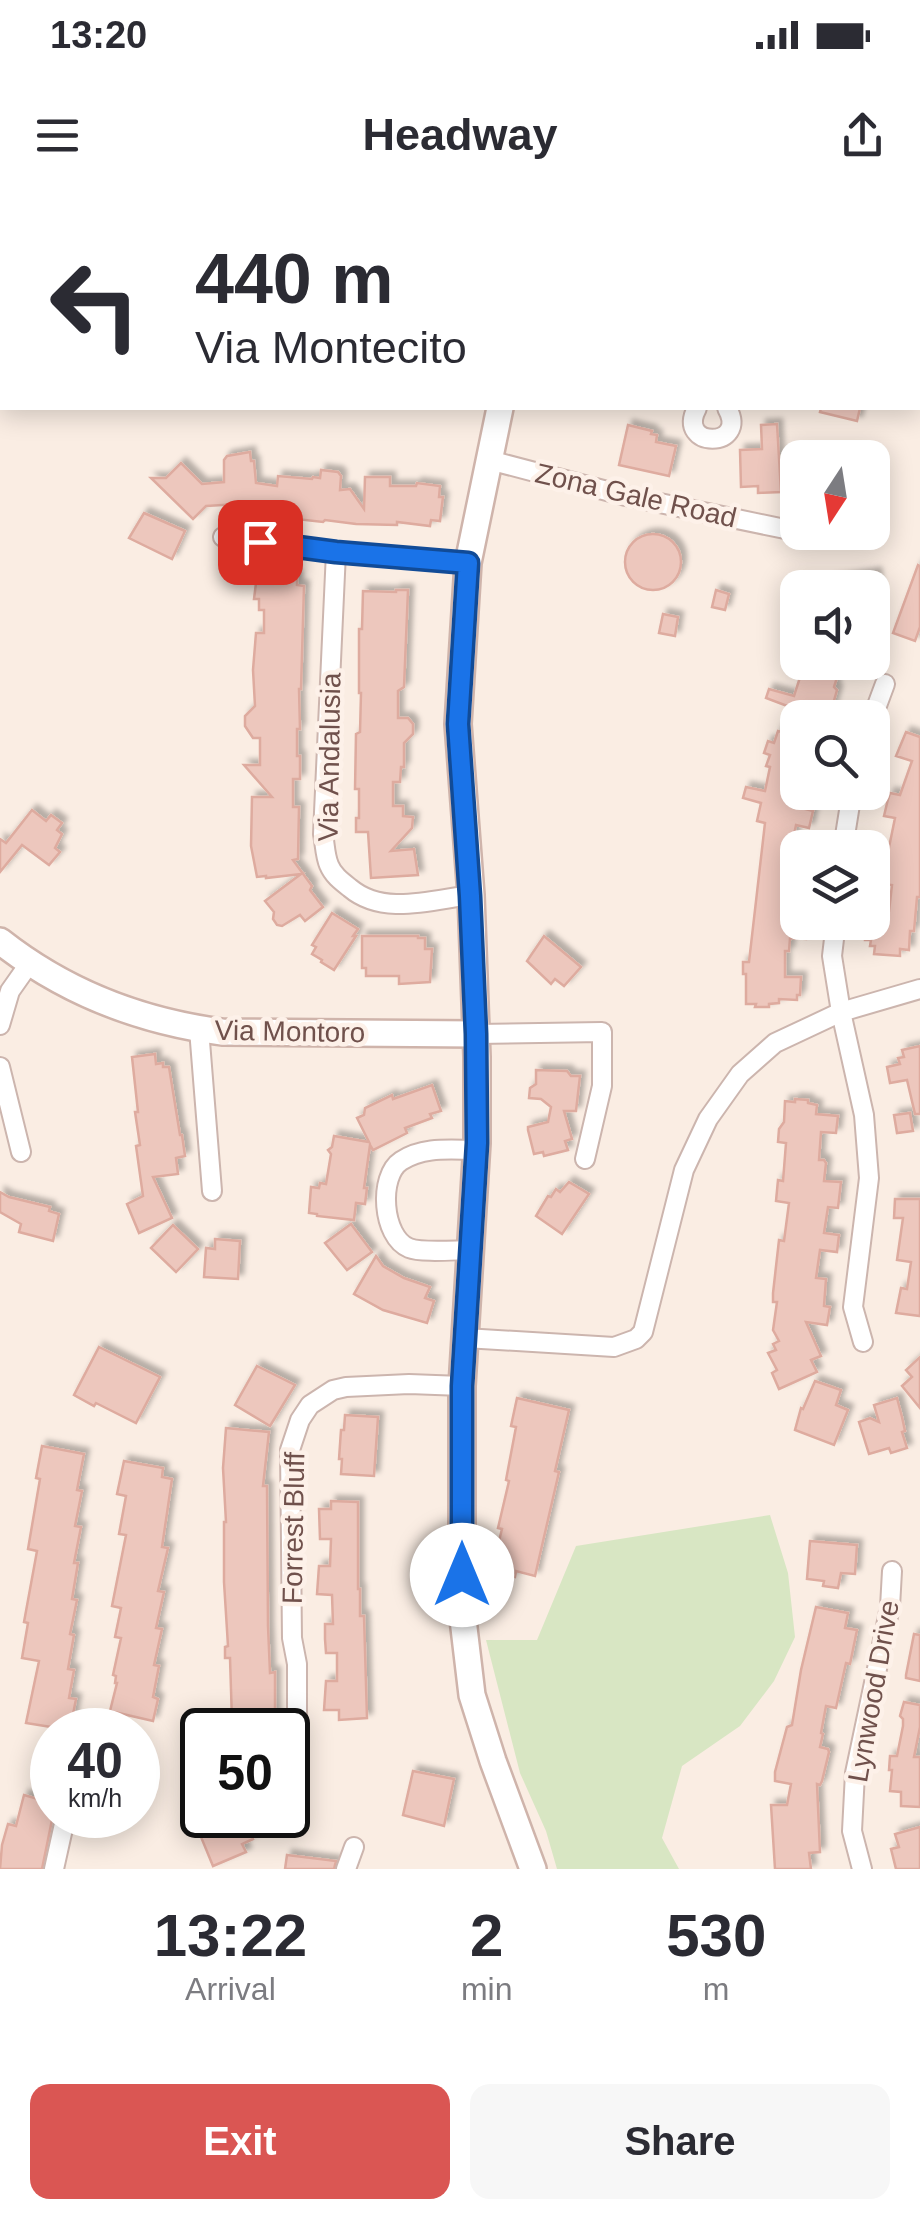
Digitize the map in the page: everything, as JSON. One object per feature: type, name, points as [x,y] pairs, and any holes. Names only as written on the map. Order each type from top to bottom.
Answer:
[{"type":"main road","points":[[500,410],[468,563],[458,724],[476,1034],[476,1150],[462,1386],[462,1611],[472,1695],[533,1869]]},
{"type":"main road","name":"Via Montoro","points":[[0,941],[68,987],[113,1006],[199,1029],[476,1034]]},
{"type":"street","points":[[697,410],[694,427],[702,437],[714,440],[730,430],[732,417],[728,410]]},
{"type":"street","name":"Zona Gale Road","points":[[488,460],[626,496],[780,527]]},
{"type":"street","points":[[223,537],[468,563]]},
{"type":"street","name":"Via Andalusia","points":[[336,552],[323,834],[328,864],[336,877],[360,897],[378,903],[470,896]]},
{"type":"street","points":[[879,700],[885,684]]},
{"type":"street","points":[[834,940],[832,956],[840,1012],[864,1115],[869,1178],[854,1307],[863,1342]]},
{"type":"street","points":[[0,1025],[10,991],[29,964]]},
{"type":"street","points":[[466,1338],[614,1347],[636,1339],[642,1332],[684,1170],[708,1119],[740,1074],[775,1043],[840,1012],[920,989]]},
{"type":"street","points":[[199,1029],[212,1191]]},
{"type":"street","name":"Via Montoro","points":[[476,1034],[602,1032],[602,1086],[585,1159]]},
{"type":"street","points":[[0,1067],[21,1152]]},
{"type":"street","points":[[470,1250],[410,1249],[394,1238],[387,1218],[387,1191],[392,1169],[400,1161],[425,1150],[476,1150]]},
{"type":"street","name":"Forrest Bluff","points":[[297,1708],[297,1664],[292,1638],[290,1450],[300,1420],[310,1405],[346,1386],[462,1386]]},
{"type":"street","name":"Lynwood Drive","points":[[862,1869],[852,1831],[855,1773],[890,1607],[892,1572]]},
{"type":"street","points":[[54,1869],[61,1838]]},
{"type":"street","points":[[346,1869],[354,1847]]},
{"type":"green space","points":[[770,1515],[788,1573],[795,1637],[774,1681],[740,1726],[682,1766],[662,1838],[679,1869],[557,1869],[546,1831],[520,1773],[486,1640],[537,1640],[576,1546]]},
{"type":"building","points":[[820,410],[860,410],[857,421]]},
{"type":"building","points":[[777,424],[780,492],[758,493],[758,486],[741,487],[740,450],[762,449],[761,425]]},
{"type":"building","points":[[628,425],[652,431],[657,435],[656,442],[676,446],[669,476],[619,465]]},
{"type":"building","points":[[250,452],[256,483],[277,486],[278,476],[312,479],[320,478],[321,470],[338,472],[340,490],[350,489],[364,509],[365,477],[390,477],[390,486],[440,486],[440,521],[431,520],[430,526],[323,522],[269,516],[270,506],[239,504],[206,506],[193,519],[151,478],[166,478],[181,463],[202,484],[224,482],[227,456]]},
{"type":"building","points":[[144,513],[185,531],[172,559],[129,538]]},
{"type":"building","points":[[653,534],[673,542],[681,562],[673,582],[653,590],[633,582],[625,562],[633,542]]},
{"type":"building","points":[[918,565],[920,627],[915,641],[893,633]]},
{"type":"building","points":[[257,575],[297,576],[297,585],[304,586],[297,729],[300,779],[293,779],[293,807],[299,807],[298,859],[293,860],[323,907],[305,921],[300,915],[282,926],[277,925],[274,912],[265,901],[301,874],[257,877],[251,846],[252,797],[272,797],[244,765],[260,765],[260,738],[253,738],[245,726],[245,716],[255,706],[256,633],[264,633],[264,610],[259,610],[259,599],[254,599]]},
{"type":"building","points":[[408,590],[404,687],[398,691],[398,718],[408,718],[413,734],[404,743],[400,782],[393,782],[393,806],[403,806],[403,816],[413,817],[412,828],[391,851],[414,849],[418,875],[371,878],[368,832],[356,832],[359,629],[363,591]]},
{"type":"building","points":[[716,590],[729,594],[725,610],[712,607]]},
{"type":"building","points":[[663,614],[678,617],[675,636],[659,633]]},
{"type":"building","points":[[799,680],[836,680],[834,700],[780,700],[780,703],[766,698],[769,689],[794,696]]},
{"type":"building","points":[[778,731],[780,810],[813,811],[809,828],[796,825],[795,830],[780,830],[780,940],[790,940],[789,951],[785,951],[785,977],[801,977],[800,995],[797,1000],[779,999],[779,1003],[769,1007],[755,1007],[756,1004],[746,1004],[743,962],[749,962],[765,823],[757,821],[761,803],[743,798],[746,787],[765,791],[770,755],[764,753],[768,741],[774,743]]},
{"type":"building","points":[[906,732],[920,737],[920,897],[909,950],[900,949],[900,956],[874,954],[875,946],[870,946],[871,940],[890,940],[890,842],[895,818],[884,816],[885,810],[890,810],[890,793],[900,795],[912,761],[896,756]]},
{"type":"building","points":[[32,810],[46,821],[51,815],[62,823],[55,848],[60,852],[49,865],[22,845],[0,872],[0,839],[6,843]]},
{"type":"building","points":[[332,913],[358,929],[334,970],[312,954],[316,947],[312,945]]},
{"type":"building","points":[[362,936],[425,938],[425,949],[432,949],[430,982],[399,984],[399,976],[366,976],[366,968],[362,968]]},
{"type":"building","points":[[544,936],[581,967],[564,986],[555,979],[551,984],[527,961]]},
{"type":"building","points":[[920,1046],[920,1114],[915,1114],[907,1080],[890,1083],[887,1067],[900,1064],[902,1050]]},
{"type":"building","points":[[155,1054],[156,1064],[169,1067],[185,1156],[176,1158],[178,1174],[153,1177],[172,1218],[139,1233],[127,1204],[143,1196],[136,1146],[140,1145],[132,1057]]},
{"type":"building","points":[[536,1070],[567,1071],[571,1076],[580,1076],[576,1111],[564,1111],[572,1139],[565,1141],[568,1150],[544,1156],[543,1152],[534,1154],[528,1130],[548,1122],[551,1107],[541,1099],[529,1098],[530,1088],[536,1084]]},
{"type":"building","points":[[432,1085],[441,1111],[405,1128],[407,1133],[373,1150],[370,1145],[365,1204],[356,1203],[354,1220],[309,1213],[311,1187],[326,1184],[331,1154],[328,1150],[334,1136],[369,1142],[357,1118],[364,1115],[365,1108],[392,1095],[393,1099]]},
{"type":"building","points":[[795,1099],[817,1105],[816,1114],[838,1116],[836,1133],[821,1132],[819,1160],[826,1163],[824,1181],[841,1182],[838,1208],[828,1207],[824,1233],[839,1235],[837,1252],[820,1250],[816,1278],[826,1279],[824,1306],[830,1307],[827,1325],[806,1322],[821,1356],[811,1360],[817,1372],[779,1389],[772,1373],[777,1370],[768,1353],[776,1350],[773,1344],[779,1341],[773,1330],[777,1302],[773,1302],[773,1293],[779,1240],[784,1241],[789,1203],[776,1201],[778,1180],[783,1181],[786,1143],[778,1142],[785,1101]]},
{"type":"building","points":[[910,1113],[913,1131],[897,1133],[894,1115]]},
{"type":"building","points":[[569,1182],[589,1194],[562,1234],[536,1216],[548,1196],[556,1189],[560,1192]]},
{"type":"building","points":[[0,1192],[50,1207],[49,1211],[59,1214],[53,1241],[19,1232],[21,1224],[0,1212]]},
{"type":"building","points":[[895,1199],[920,1199],[920,1316],[896,1313],[901,1288],[907,1289],[911,1262],[897,1260],[903,1218],[894,1218]]},
{"type":"building","points":[[351,1224],[372,1252],[347,1270],[325,1243]]},
{"type":"building","points":[[173,1225],[198,1249],[176,1272],[151,1248]]},
{"type":"building","points":[[215,1239],[240,1241],[238,1279],[204,1277],[206,1248],[215,1249]]},
{"type":"building","points":[[376,1256],[383,1266],[430,1287],[425,1298],[434,1301],[427,1323],[383,1310],[354,1294]]},
{"type":"building","points":[[99,1347],[160,1377],[136,1423],[74,1395]]},
{"type":"building","points":[[920,1357],[920,1408],[902,1386],[912,1377],[906,1370]]},
{"type":"building","points":[[257,1366],[295,1385],[270,1426],[235,1405]]},
{"type":"building","points":[[815,1381],[841,1390],[836,1405],[848,1410],[834,1445],[795,1430]]},
{"type":"building","points":[[517,1398],[569,1410],[535,1576],[516,1571],[515,1577],[497,1573],[502,1529],[498,1528],[509,1481],[506,1480],[516,1427],[511,1426]]},
{"type":"building","points":[[897,1398],[907,1448],[869,1454],[859,1422],[870,1418],[879,1422],[874,1405]]},
{"type":"building","points":[[345,1415],[378,1417],[374,1476],[341,1474],[339,1459]]},
{"type":"building","points":[[226,1428],[269,1432],[263,1486],[267,1486],[268,1626],[270,1673],[275,1672],[275,1708],[232,1708],[230,1658],[225,1658],[228,1646],[223,1468]]},
{"type":"building","points":[[42,1446],[84,1454],[77,1490],[82,1491],[75,1526],[81,1527],[74,1563],[78,1563],[72,1599],[77,1600],[68,1669],[74,1670],[69,1698],[76,1699],[74,1708],[30,1708],[30,1724],[26,1723],[39,1661],[22,1658],[28,1623],[24,1622],[37,1551],[28,1549],[40,1479],[36,1478]]},
{"type":"building","points":[[124,1461],[163,1468],[162,1477],[172,1479],[162,1547],[168,1548],[158,1591],[164,1592],[156,1628],[162,1629],[154,1665],[159,1666],[153,1697],[158,1699],[156,1708],[111,1708],[121,1638],[115,1637],[121,1608],[112,1606],[126,1535],[119,1534],[126,1496],[117,1494]]},
{"type":"building","points":[[331,1501],[358,1502],[358,1589],[360,1616],[364,1616],[367,1718],[339,1720],[339,1710],[324,1710],[326,1681],[337,1681],[337,1653],[326,1653],[325,1639],[325,1624],[333,1624],[332,1595],[317,1594],[319,1566],[330,1566],[331,1539],[320,1539],[319,1509],[331,1509]]},
{"type":"building","points":[[810,1541],[857,1545],[855,1574],[841,1573],[838,1588],[807,1579]]},
{"type":"building","points":[[816,1607],[848,1613],[845,1628],[857,1630],[836,1708],[826,1706],[821,1733],[820,1747],[829,1752],[822,1781],[817,1784],[820,1852],[809,1853],[811,1869],[775,1869],[771,1805],[787,1805],[791,1784],[775,1781],[775,1772],[787,1727],[792,1725]]},
{"type":"building","points":[[914,1634],[920,1635],[920,1681],[906,1678]]},
{"type":"building","points":[[904,1702],[920,1705],[914,1757],[920,1757],[920,1807],[901,1806],[901,1792],[890,1791],[890,1756],[897,1756]]},
{"type":"building","points":[[413,1771],[454,1779],[444,1826],[403,1815]]},
{"type":"building","points":[[24,1795],[30,1797],[30,1838],[48,1838],[42,1869],[0,1869],[8,1824],[16,1826]]},
{"type":"building","points":[[920,1827],[920,1869],[896,1869],[891,1849],[899,1847],[895,1834]]},
{"type":"building","points":[[201,1838],[253,1838],[242,1844],[246,1852],[213,1866]]},
{"type":"building","points":[[287,1855],[336,1861],[334,1869],[285,1869]]},
{"type":"route","points":[[260,542],[468,563],[458,724],[470,896],[477,1143],[462,1386],[462,1575]]}]
